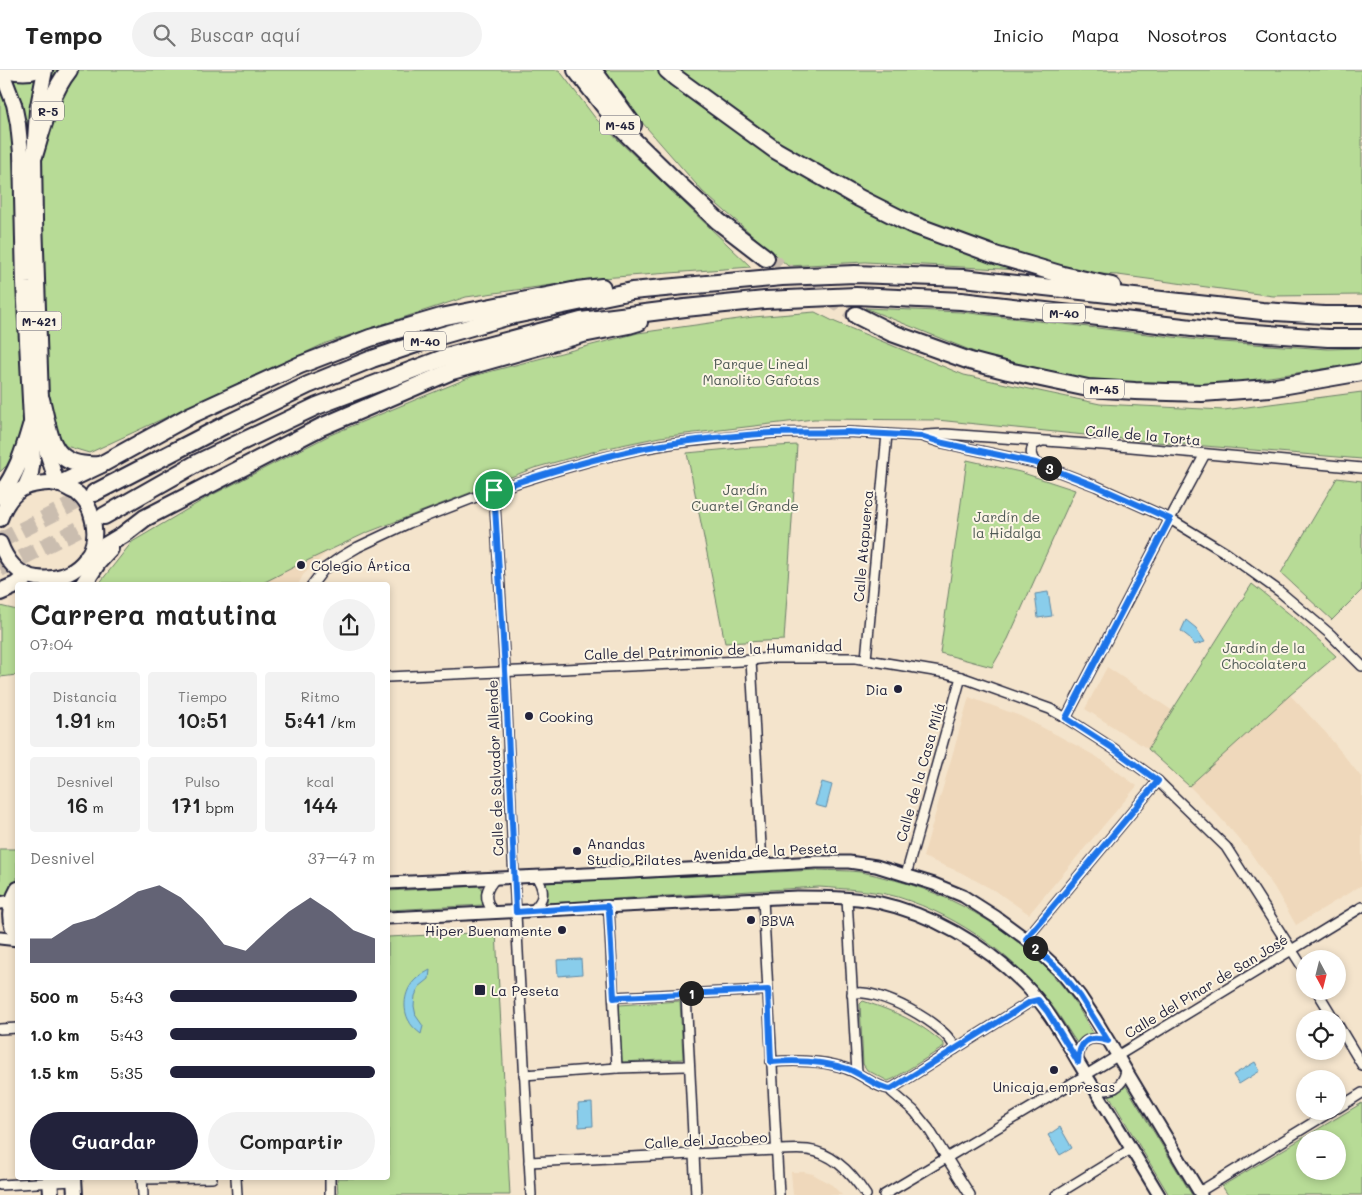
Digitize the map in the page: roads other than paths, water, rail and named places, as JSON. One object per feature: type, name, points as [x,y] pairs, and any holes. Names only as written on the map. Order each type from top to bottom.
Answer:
[{"type":"highway","name":"R-5","points":[[34,156],[46,115],[55,94],[69,70]]},
{"type":"highway","name":"M-45","points":[[576,70],[624,130],[669,175],[718,221],[766,258]]},
{"type":"highway","name":"M-45","points":[[593,70],[669,175]]},
{"type":"highway","points":[[667,70],[776,150],[859,198],[911,224],[995,255],[1063,275],[1105,285],[1231,301],[1262,311]]},
{"type":"highway","points":[[684,70],[726,105],[822,177]]},
{"type":"highway","points":[[59,484],[102,464],[191,415],[300,365],[370,338],[441,317],[577,290],[620,284],[746,273],[782,277]]},
{"type":"highway","name":"M-40","points":[[94,493],[227,424],[308,385],[372,359],[440,336],[510,316],[632,291],[782,277],[854,274],[963,278],[1262,311],[1324,315],[1362,315]]},
{"type":"highway","name":"M-40","points":[[104,516],[199,462],[317,406],[449,356],[581,321],[765,300],[856,296],[962,301],[1209,330],[1328,338],[1362,338]]},
{"type":"highway","points":[[88,556],[123,535],[145,518],[321,427],[452,370],[583,334],[629,325],[685,308]]},
{"type":"highway","name":"M-45","points":[[856,315],[892,333],[970,361],[1088,388],[1135,392],[1202,393],[1270,388],[1362,372]]},
{"type":"highway","points":[[41,399],[50,433],[58,453],[69,462],[86,465],[102,464]]},
{"type":"highway","points":[[1,507],[10,480],[22,458],[31,426]]},
{"type":"highway","points":[[85,582],[98,562],[123,535]]},
{"type":"highway","points":[[0,593],[15,586]]},
{"type":"highway","points":[[0,593],[15,594]]},
{"type":"main road","name":"M-421","points":[[1,70],[14,104],[21,153],[24,283],[33,459],[31,473],[25,487]]},
{"type":"main road","points":[[6,70],[18,73],[39,70]]},
{"type":"main road","name":"M-421","points":[[45,70],[37,111],[34,156],[41,399],[45,446],[59,484]]},
{"type":"main road","points":[[0,543],[4,555],[16,569],[32,579],[64,580],[88,556],[94,542],[95,528],[89,507],[79,494],[59,484],[42,482],[25,487],[1,507]]},
{"type":"main road","points":[[10,898],[10,922],[15,934]]},
{"type":"main road","points":[[74,1180],[75,1195]]},
{"type":"street","points":[[314,582],[324,569],[358,546],[417,520],[494,490],[593,460],[675,443],[772,433],[848,432],[921,436],[943,443],[1036,463],[1096,486],[1170,519],[1226,553],[1280,591],[1327,631],[1362,666]]},
{"type":"street","name":"Calle Atapuerca","points":[[866,659],[887,434]]},
{"type":"street","name":"Calle de la Torta","points":[[921,436],[945,434],[1042,441],[1362,468]]},
{"type":"street","points":[[1036,463],[1031,457],[1030,450],[1032,445],[1042,441]]},
{"type":"street","points":[[1066,718],[1205,454]]},
{"type":"street","name":"Calle de Salvador Allende","points":[[494,490],[531,1195]]},
{"type":"street","name":"Calle del Patrimonio de la Humanidad","points":[[390,677],[769,658],[866,659],[946,673],[1050,709],[1114,749],[1158,781],[1226,847],[1296,956]]},
{"type":"street","points":[[751,660],[762,865]]},
{"type":"street","name":"Calle de la Casa Milá","points":[[906,874],[961,678]]},
{"type":"street","points":[[1026,939],[1158,781]]},
{"type":"street","name":"Avenida de la Peseta","points":[[390,883],[816,862],[849,862],[876,866],[934,884],[963,896],[996,917],[1026,939],[1061,972],[1096,1020],[1200,1193]]},
{"type":"street","points":[[533,910],[539,905],[543,894],[542,887],[536,876]]},
{"type":"street","points":[[494,912],[490,907],[486,894],[496,878]]},
{"type":"street","points":[[390,918],[797,897],[847,899],[898,907],[922,916],[963,936],[998,961],[1025,985],[1047,1011],[1159,1195]]},
{"type":"street","points":[[763,899],[779,1195]]},
{"type":"street","points":[[847,899],[857,1073]]},
{"type":"street","points":[[607,906],[609,911],[617,1068]]},
{"type":"street","name":"Calle del Pinar de San José","points":[[884,1195],[1362,908]]},
{"type":"street","points":[[0,938],[15,938]]},
{"type":"street","points":[[614,998],[768,990]]},
{"type":"street","points":[[686,994],[696,1195]]},
{"type":"street","points":[[852,994],[871,994],[906,1007],[919,1014],[938,1029],[952,1041],[955,1049]]},
{"type":"street","points":[[891,1089],[1030,1002],[1038,1000]]},
{"type":"street","points":[[0,1028],[15,1028]]},
{"type":"street","points":[[1078,1062],[1080,1050],[1086,1040],[1095,1038],[1108,1041]]},
{"type":"street","points":[[1346,1038],[1362,1065]]},
{"type":"street","points":[[771,1062],[818,1062],[849,1069],[883,1087],[891,1089],[914,1111],[928,1128],[970,1195]]},
{"type":"street","points":[[524,1075],[617,1068],[686,1066],[689,1064]]},
{"type":"street","points":[[1094,1087],[1106,1090],[1118,1086],[1122,1082],[1126,1070]]},
{"type":"street","points":[[1346,1103],[1362,1093]]},
{"type":"street","points":[[1200,1193],[1318,1120]]},
{"type":"street","points":[[1056,1195],[1131,1149]]},
{"type":"street","name":"Calle del Jacobeo","points":[[529,1162],[810,1150],[827,1156],[848,1171],[866,1195]]},
{"type":"street","points":[[0,1184],[50,1185],[70,1180]]},
{"type":"street","points":[[142,1180],[143,1195]]},
{"type":"street","points":[[236,1180],[237,1195]]},
{"type":"street","points":[[330,1180],[330,1195]]},
{"type":"water","points":[[1048,592],[1052,616],[1038,618],[1035,594]]},
{"type":"water","points":[[1186,620],[1196,628],[1205,642],[1194,645],[1190,638],[1181,631]]},
{"type":"water","points":[[822,782],[832,785],[826,808],[815,805]]},
{"type":"water","points":[[581,959],[582,974],[558,976],[557,960]]},
{"type":"water","points":[[430,970],[429,979],[419,987],[415,996],[416,1016],[423,1026],[421,1034],[412,1026],[408,1019],[405,1003],[412,983],[419,976]]},
{"type":"water","points":[[1255,1062],[1260,1071],[1239,1084],[1233,1075]]},
{"type":"water","points":[[592,1103],[593,1126],[579,1127],[578,1104]]},
{"type":"water","points":[[1060,1127],[1072,1148],[1060,1155],[1048,1135]]},
{"type":"tunnel","points":[[766,258],[856,315]]},
{"type":"tunnel","points":[[0,541],[94,493]]},
{"type":"tunnel","points":[[0,569],[104,516]]},
{"type":"place","name":"Colegio Ártica","points":[[301,565]]},
{"type":"place","name":"Dia","points":[[898,689]]},
{"type":"place","name":"Cooking","points":[[529,716]]},
{"type":"place","name":"Anandas Studio Pilates","points":[[577,851]]},
{"type":"place","name":"BBVA","points":[[751,920]]},
{"type":"place","name":"Hiper Buenamente","points":[[562,930]]},
{"type":"place","name":"La Peseta","points":[[480,990]]},
{"type":"place","name":"Unicaja empresas","points":[[1054,1070]]},
{"type":"park label","name":"Parque Lineal Manolito Gafotas","points":[[761,372]]},
{"type":"park label","name":"Jardín Cuartel Grande","points":[[745,498]]},
{"type":"park label","name":"Jardín de la Hidalga","points":[[1007,524]]},
{"type":"park label","name":"Jardín de la Chocolatera","points":[[1264,656]]}]
